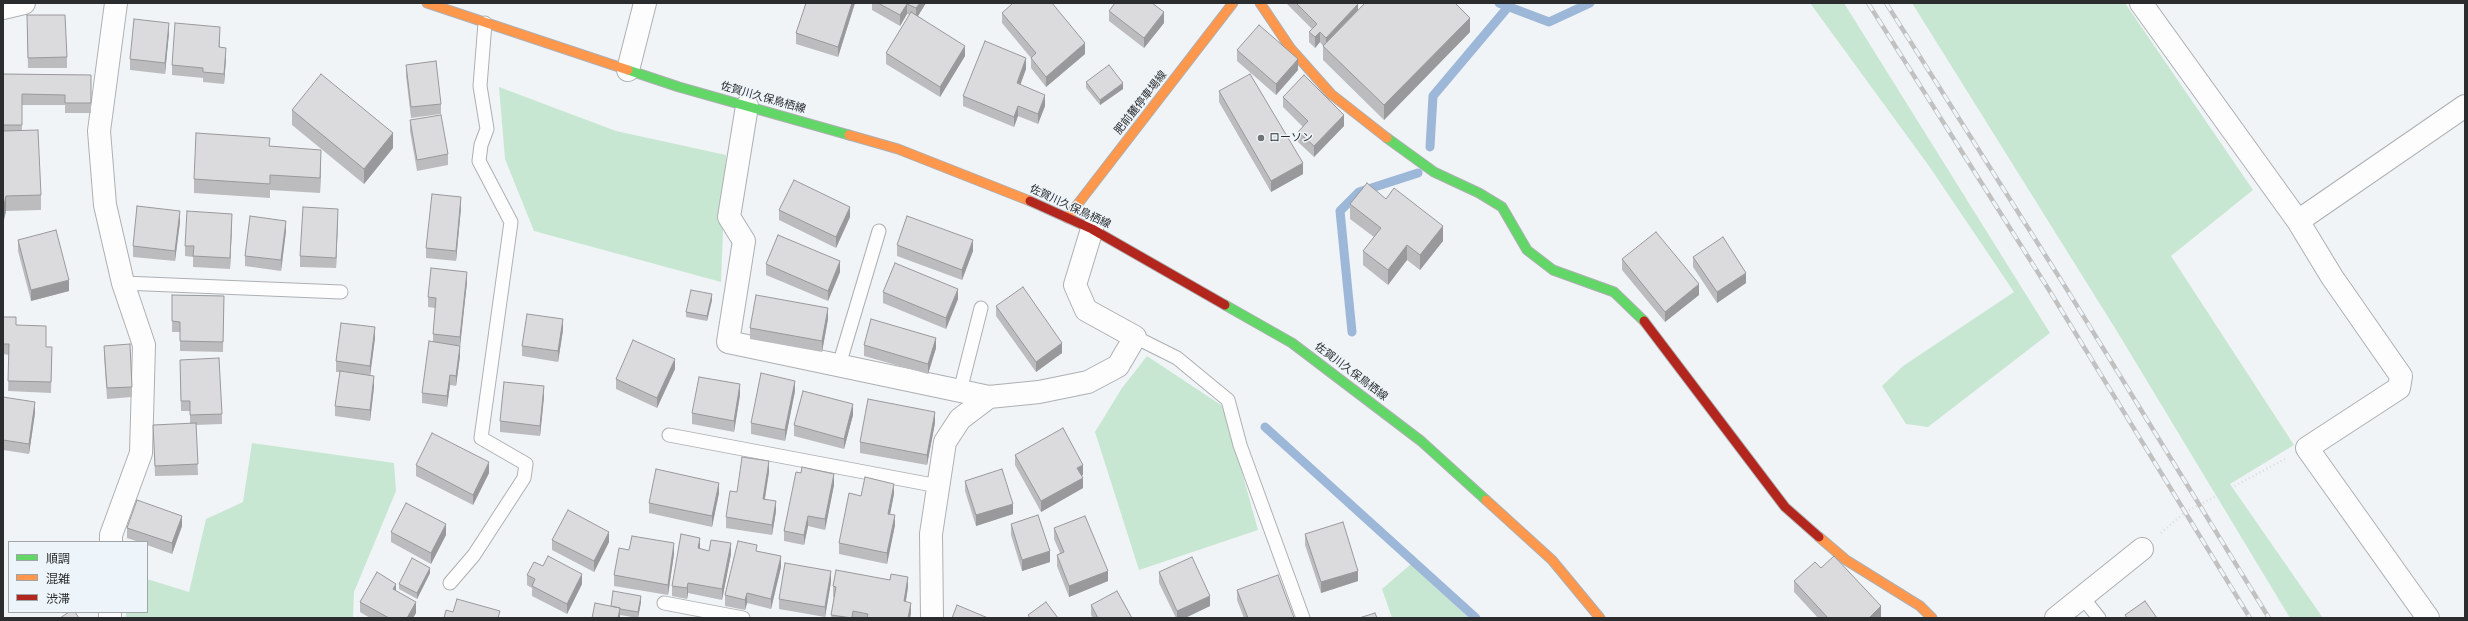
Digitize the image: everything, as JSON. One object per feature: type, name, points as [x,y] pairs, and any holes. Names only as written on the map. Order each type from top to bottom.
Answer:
[{"type":"main road","name":"佐賀川久保鳥栖線","points":[[427,3],[628,70],[898,149],[1004,190],[1092,229],[1292,343],[1415,437],[1552,560],[1600,618]]},
{"type":"main road","name":"肥前麓停車場線","points":[[1067,218],[1233,3]]},
{"type":"main road","points":[[1260,3],[1291,49],[1332,94],[1417,160],[1502,207],[1527,250],[1553,270],[1614,292],[1647,323],[1785,507],[1846,560],[1920,606],[1932,618]]},
{"type":"street","points":[[3,8],[24,3]]},
{"type":"street","points":[[111,541],[111,535],[141,453],[144,345],[123,283],[105,205],[99,131],[116,3]]},
{"type":"street","points":[[628,70],[645,3]]},
{"type":"street","points":[[2141,3],[2298,220],[2332,277],[2401,376],[2399,388],[2307,448],[2428,618]]},
{"type":"street","points":[[747,106],[730,217],[744,241],[728,342],[989,397],[1039,392],[1088,382],[1118,366],[1135,337],[1086,310],[1075,285],[1092,229]]},
{"type":"street","points":[[2298,220],[2465,106]]},
{"type":"street","points":[[932,618],[931,534],[944,442],[960,419],[989,397]]},
{"type":"street","points":[[2056,618],[2083,598],[2142,549]]},
{"type":"lane","points":[[450,583],[474,555],[520,485],[524,478],[526,464],[481,438],[511,222],[479,161],[481,145],[487,129],[480,86],[485,22]]},
{"type":"lane","points":[[839,366],[879,231]]},
{"type":"lane","points":[[123,283],[341,292]]},
{"type":"lane","points":[[960,391],[981,308]]},
{"type":"lane","points":[[1135,337],[1177,358],[1228,400],[1240,445],[1303,618]]},
{"type":"lane","points":[[669,435],[938,486]]},
{"type":"lane","points":[[2083,598],[2098,618]]},
{"type":"lane","points":[[664,604],[743,618]]},
{"type":"path","points":[[2142,549],[2184,513],[2307,448]]},
{"type":"green space","points":[[1810,3],[1844,3],[2050,333],[1928,427],[1906,424],[1882,386],[1903,366],[2014,292],[1929,166]]},
{"type":"green space","points":[[1912,3],[2125,3],[2253,190],[2171,256],[2294,445],[2230,484],[2323,618],[2290,618],[2118,333]]},
{"type":"green space","points":[[499,87],[616,131],[726,155],[721,282],[534,231],[505,159]]},
{"type":"green space","points":[[1147,356],[1224,407],[1258,530],[1139,570],[1095,432],[1122,388]]},
{"type":"green space","points":[[252,443],[394,463],[396,491],[354,592],[353,618],[126,618],[126,613],[148,613],[148,579],[189,592],[206,519],[243,502]]},
{"type":"green space","points":[[1411,564],[1469,618],[1392,618],[1382,589]]},
{"type":"building","points":[[806,3],[852,3],[838,47],[796,33]]},
{"type":"building","points":[[878,3],[920,3],[916,8],[907,4],[900,15]]},
{"type":"building","points":[[1013,3],[1052,3],[1085,43],[1046,77],[1031,58],[1036,53],[1002,13]]},
{"type":"building","points":[[1115,3],[1152,3],[1164,12],[1144,38],[1109,11]]},
{"type":"building","points":[[1296,3],[1358,4],[1326,38],[1320,32],[1315,37],[1309,32],[1317,24]]},
{"type":"building","points":[[1365,3],[1455,3],[1470,18],[1384,105],[1323,46]]},
{"type":"building","points":[[911,12],[965,46],[940,87],[886,53]]},
{"type":"building","points":[[27,15],[65,15],[67,57],[28,58]]},
{"type":"building","points":[[134,19],[169,23],[165,63],[130,59]]},
{"type":"building","points":[[175,23],[220,27],[219,47],[226,48],[224,74],[203,72],[203,68],[172,65]]},
{"type":"building","points":[[1259,25],[1298,59],[1276,84],[1237,50]]},
{"type":"building","points":[[985,41],[1026,58],[1017,83],[1045,95],[1038,114],[1018,106],[1014,117],[963,96]]},
{"type":"building","points":[[436,61],[441,104],[411,107],[406,65]]},
{"type":"building","points":[[1109,65],[1123,83],[1100,100],[1086,82]]},
{"type":"building","points":[[3,74],[91,75],[91,103],[65,103],[65,95],[22,94],[22,125],[3,125]]},
{"type":"building","points":[[321,74],[393,133],[364,169],[292,110]]},
{"type":"building","name":"ローソン","points":[[1250,74],[1303,163],[1271,181],[1219,91]]},
{"type":"building","points":[[1304,75],[1344,115],[1314,146],[1298,132],[1308,121],[1283,97]]},
{"type":"building","points":[[441,115],[448,154],[417,160],[410,120]]},
{"type":"building","points":[[38,130],[41,195],[6,196],[3,209],[3,131]]},
{"type":"building","points":[[196,133],[270,138],[269,146],[321,150],[320,178],[270,175],[270,184],[194,179]]},
{"type":"building","points":[[794,180],[850,207],[836,237],[779,210]]},
{"type":"building","points":[[1367,183],[1386,199],[1394,188],[1443,226],[1420,255],[1407,245],[1388,270],[1363,251],[1381,228],[1350,204]]},
{"type":"building","points":[[432,194],[461,197],[456,251],[426,248]]},
{"type":"building","points":[[137,206],[180,211],[175,251],[133,246]]},
{"type":"building","points":[[303,207],[338,209],[336,258],[300,256]]},
{"type":"building","points":[[187,211],[232,214],[230,258],[193,256],[194,246],[185,246]]},
{"type":"building","points":[[250,216],[286,221],[281,260],[245,256]]},
{"type":"building","points":[[907,216],[973,240],[962,270],[897,245]]},
{"type":"building","points":[[56,230],[69,280],[31,290],[18,240]]},
{"type":"building","points":[[1656,232],[1699,284],[1665,312],[1622,259]]},
{"type":"building","points":[[778,235],[840,261],[828,291],[766,264]]},
{"type":"building","points":[[1723,237],[1746,273],[1717,292],[1693,257]]},
{"type":"building","points":[[895,263],[958,289],[946,318],[883,292]]},
{"type":"building","points":[[431,268],[467,272],[460,337],[433,334],[436,298],[428,297]]},
{"type":"building","points":[[1023,287],[1062,343],[1036,362],[996,306]]},
{"type":"building","points":[[691,290],[712,294],[707,316],[686,312]]},
{"type":"building","points":[[172,295],[224,296],[223,342],[180,341],[180,322],[172,321]]},
{"type":"building","points":[[756,295],[828,308],[822,341],[750,328]]},
{"type":"building","points":[[527,314],[563,319],[558,351],[522,346]]},
{"type":"building","points":[[3,317],[16,317],[16,325],[46,326],[46,347],[52,347],[51,382],[8,381],[9,344],[3,344]]},
{"type":"building","points":[[871,319],[936,338],[928,364],[864,345]]},
{"type":"building","points":[[341,323],[375,327],[370,366],[336,361]]},
{"type":"building","points":[[633,340],[675,359],[657,398],[616,379]]},
{"type":"building","points":[[429,341],[460,346],[456,376],[450,375],[447,396],[422,393]]},
{"type":"building","points":[[130,344],[132,387],[107,388],[104,346]]},
{"type":"building","points":[[219,358],[222,414],[190,415],[190,401],[181,401],[180,360]]},
{"type":"building","points":[[340,371],[374,376],[370,410],[335,406]]},
{"type":"building","points":[[761,373],[795,381],[785,430],[751,423]]},
{"type":"building","points":[[699,377],[740,384],[734,421],[692,413]]},
{"type":"building","points":[[504,382],[544,386],[540,426],[500,421]]},
{"type":"building","points":[[803,391],[853,404],[844,439],[794,425]]},
{"type":"building","points":[[3,397],[35,402],[29,444],[3,440]]},
{"type":"building","points":[[868,399],[935,412],[927,455],[860,442]]},
{"type":"building","points":[[196,423],[198,464],[155,466],[153,425]]},
{"type":"building","points":[[1063,428],[1083,465],[1077,468],[1083,478],[1041,501],[1015,455]]},
{"type":"building","points":[[432,433],[489,462],[473,495],[416,465]]},
{"type":"building","points":[[742,457],[769,461],[763,499],[776,501],[772,525],[726,517],[730,491],[737,492]]},
{"type":"building","points":[[802,467],[834,474],[825,519],[808,516],[804,535],[784,531],[796,472],[801,473]]},
{"type":"building","points":[[656,469],[719,483],[712,516],[649,503]]},
{"type":"building","points":[[1002,469],[1013,504],[976,515],[965,481]]},
{"type":"building","points":[[865,477],[894,484],[888,514],[895,515],[887,553],[839,543],[849,493],[861,496]]},
{"type":"building","points":[[137,500],[182,516],[172,543],[127,528]]},
{"type":"building","points":[[406,503],[446,524],[431,553],[391,532]]},
{"type":"building","points":[[568,510],[609,532],[594,561],[552,540]]},
{"type":"building","points":[[1038,515],[1050,551],[1022,560],[1011,524]]},
{"type":"building","points":[[1085,516],[1108,571],[1069,586],[1057,555],[1064,552],[1054,528]]},
{"type":"building","points":[[1343,522],[1358,571],[1321,582],[1305,534]]},
{"type":"building","points":[[681,534],[700,538],[698,548],[709,551],[711,540],[731,543],[722,589],[688,583],[687,588],[672,586]]},
{"type":"building","points":[[632,536],[674,543],[668,585],[614,575],[619,548],[629,550]]},
{"type":"building","points":[[738,541],[757,545],[756,551],[781,556],[771,599],[747,593],[745,600],[725,595]]},
{"type":"building","points":[[548,556],[582,574],[567,604],[532,586],[535,579],[527,575],[534,562],[543,566]]},
{"type":"building","points":[[1834,556],[1881,606],[1869,618],[1828,618],[1794,581],[1815,562],[1821,568]]},
{"type":"building","points":[[1192,557],[1210,596],[1177,611],[1159,572]]},
{"type":"building","points":[[412,558],[430,568],[417,593],[399,584]]},
{"type":"building","points":[[785,563],[831,571],[825,607],[779,599]]},
{"type":"building","points":[[836,570],[890,580],[891,574],[908,577],[904,601],[911,603],[908,618],[867,618],[868,614],[853,611],[852,618],[831,615],[836,587],[833,586]]},
{"type":"building","points":[[377,572],[396,584],[393,589],[416,602],[407,618],[389,618],[360,602]]},
{"type":"building","points":[[1278,575],[1294,618],[1248,618],[1237,590]]},
{"type":"building","points":[[613,591],[641,596],[638,612],[611,606]]},
{"type":"building","points":[[1117,591],[1132,618],[1098,618],[1091,605]]},
{"type":"building","points":[[457,599],[500,611],[498,618],[444,618],[446,610],[453,612]]},
{"type":"building","points":[[2145,601],[2157,618],[2127,618],[2125,615]]},
{"type":"building","points":[[1046,602],[1058,618],[1030,618],[1028,615]]},
{"type":"building","points":[[595,603],[620,608],[618,618],[592,618]]},
{"type":"building","points":[[957,605],[988,618],[952,618]]},
{"type":"building","points":[[68,613],[76,613],[79,618],[60,618]]},
{"type":"building","points":[[1375,613],[1377,618],[1359,618]]},
{"type":"waterway","points":[[1499,3],[1549,22],[1590,3]]},
{"type":"waterway","points":[[1430,147],[1433,96],[1508,7]]},
{"type":"waterway","points":[[1352,332],[1340,211],[1359,192],[1418,173]]},
{"type":"waterway","points":[[1265,427],[1476,618]]},
{"type":"railway","points":[[1868,3],[2049,290],[2250,618]]},
{"type":"railway","points":[[1886,3],[2066,288],[2269,618]]},
{"type":"traffic: fast","points":[[628,70],[679,87],[849,135]]},
{"type":"traffic: fast","points":[[1387,138],[1434,172],[1479,193],[1502,207],[1527,250],[1553,270],[1614,292],[1644,321]]},
{"type":"traffic: fast","points":[[1225,305],[1292,343],[1421,441],[1486,500]]},
{"type":"traffic: slow","points":[[427,3],[628,70]]},
{"type":"traffic: slow","points":[[1067,218],[1233,3]]},
{"type":"traffic: slow","points":[[1260,3],[1291,49],[1331,94],[1387,138]]},
{"type":"traffic: slow","points":[[849,135],[898,149],[1030,201]]},
{"type":"traffic: slow","points":[[1486,500],[1552,560],[1600,618]]},
{"type":"traffic: slow","points":[[1819,537],[1846,560],[1920,606],[1932,618]]},
{"type":"traffic: jam","points":[[1030,201],[1092,229],[1225,305]]},
{"type":"traffic: jam","points":[[1644,321],[1785,507],[1819,537]]},
{"type":"place","name":"ローソン","points":[[1261,138]]}]
